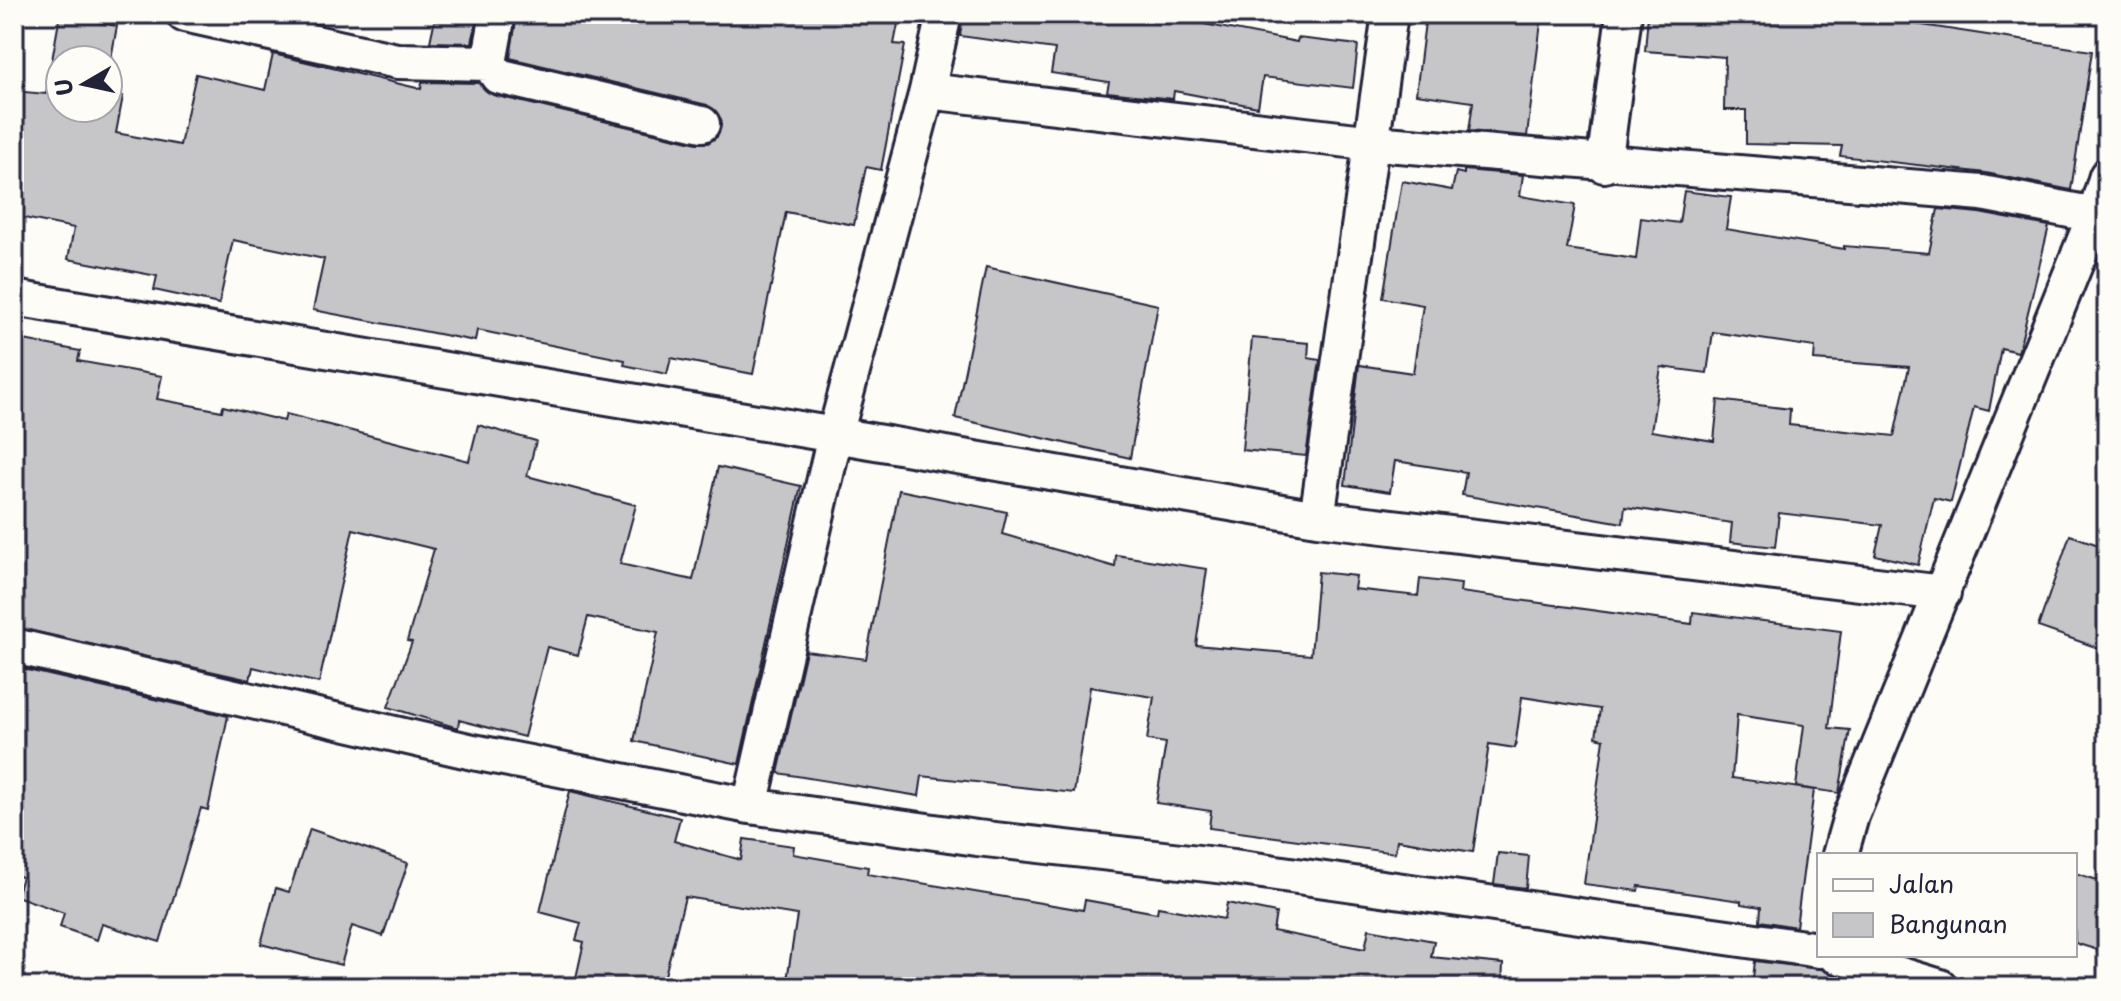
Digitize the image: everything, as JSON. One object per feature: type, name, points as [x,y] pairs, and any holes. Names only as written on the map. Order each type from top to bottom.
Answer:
[{"type":"street","points":[[184,14],[397,61],[489,63]]},
{"type":"street","points":[[498,14],[489,63],[498,76],[702,124]]},
{"type":"street","points":[[750,806],[835,435],[927,91],[944,14]]},
{"type":"street","points":[[1317,518],[1374,143],[1390,14]]},
{"type":"street","points":[[1604,165],[1624,14]]},
{"type":"street","points":[[927,91],[1374,143],[1604,165],[1982,193],[2095,215]]},
{"type":"street","points":[[1841,853],[1851,816],[2095,215],[2107,176]]},
{"type":"street","points":[[14,298],[1317,518],[1943,593]]},
{"type":"street","points":[[14,646],[473,752],[750,806],[977,838],[1234,867],[1817,950]]},
{"type":"street","points":[[1842,957],[1940,987]]},
{"type":"building","points":[[436,14],[478,14],[472,43],[430,42]]},
{"type":"building","points":[[517,14],[900,14],[894,44],[905,45],[881,170],[866,167],[854,225],[786,212],[753,374],[671,358],[667,374],[624,365],[625,360],[477,330],[475,341],[313,310],[324,259],[233,240],[219,304],[154,290],[157,276],[68,259],[74,228],[14,216],[14,91],[44,94],[44,124],[118,124],[116,133],[180,145],[196,74],[265,90],[273,54],[421,89],[422,82],[478,83],[493,95],[697,143],[708,143],[717,137],[721,119],[707,105],[510,58]]},
{"type":"building","points":[[963,14],[1173,14],[1173,18],[1297,42],[1298,38],[1358,45],[1353,88],[1263,77],[1258,107],[1174,91],[1173,99],[1107,92],[1109,82],[1051,73],[1055,49],[960,36]]},
{"type":"building","points":[[1426,14],[1542,14],[1527,136],[1469,131],[1473,102],[1416,94]]},
{"type":"building","points":[[1648,14],[1850,14],[2092,51],[2071,190],[1986,173],[1840,156],[1842,146],[1746,144],[1746,110],[1724,110],[1725,57],[1645,51]]},
{"type":"building","points":[[60,15],[117,26],[114,44],[55,44]]},
{"type":"building","points":[[1464,170],[1523,175],[1520,196],[1575,205],[1567,249],[1636,259],[1641,218],[1679,223],[1684,191],[1731,197],[1726,229],[1844,249],[1844,246],[1929,253],[1938,209],[2049,226],[2018,352],[2001,348],[1989,411],[1974,407],[1951,502],[1934,498],[1918,565],[1875,555],[1882,525],[1779,513],[1775,547],[1730,542],[1732,523],[1625,507],[1623,523],[1462,495],[1466,472],[1395,461],[1390,492],[1345,485],[1359,365],[1413,373],[1423,305],[1383,298],[1402,181],[1452,190],[1456,172],[1464,174]],"holes":[[[1713,332],[1815,347],[1814,360],[1909,367],[1894,436],[1789,425],[1790,409],[1718,400],[1714,441],[1651,431],[1661,367],[1707,373]]]},
{"type":"building","points":[[986,267],[1158,305],[1130,458],[955,418]]},
{"type":"building","points":[[14,338],[80,351],[78,361],[162,376],[157,399],[222,411],[223,406],[284,421],[286,414],[469,461],[478,425],[536,441],[527,476],[636,505],[620,564],[693,580],[718,467],[801,486],[739,764],[634,741],[658,632],[588,617],[578,655],[547,647],[524,737],[459,720],[458,728],[388,707],[412,642],[407,641],[434,549],[353,529],[319,683],[253,667],[250,680],[14,627]]},
{"type":"building","points":[[1252,338],[1309,343],[1308,358],[1320,360],[1306,456],[1242,450]]},
{"type":"building","points":[[899,490],[1007,512],[1002,534],[1115,567],[1116,555],[1207,569],[1196,645],[1311,655],[1318,572],[1356,576],[1354,589],[1418,596],[1420,579],[1461,584],[1460,592],[1692,624],[1693,612],[1841,631],[1829,728],[1850,730],[1839,793],[1796,787],[1804,725],[1737,715],[1732,778],[1814,790],[1796,927],[1760,921],[1761,907],[1741,904],[1741,901],[1639,886],[1638,891],[1584,884],[1604,739],[1596,737],[1600,709],[1522,697],[1515,748],[1489,744],[1473,852],[1397,840],[1395,853],[1209,828],[1211,811],[1156,803],[1166,743],[1147,740],[1154,697],[1090,687],[1074,793],[922,776],[919,796],[778,773],[806,651],[866,659]]},
{"type":"building","points":[[2070,535],[2107,548],[2107,651],[2038,627]]},
{"type":"building","points":[[14,667],[228,716],[208,810],[201,808],[160,942],[102,924],[97,940],[60,927],[64,913],[16,896],[22,877],[14,874]]},
{"type":"building","points":[[570,791],[680,818],[674,841],[741,860],[744,839],[794,846],[793,854],[868,867],[867,874],[1083,910],[1085,900],[1157,913],[1158,907],[1224,919],[1227,903],[1276,913],[1273,931],[1365,949],[1369,929],[1434,941],[1431,957],[1503,964],[1502,987],[786,987],[797,915],[685,897],[662,987],[574,987],[584,942],[576,940],[581,923],[540,912]]},
{"type":"building","points":[[310,829],[408,863],[383,936],[352,926],[341,965],[261,944],[276,888],[289,892]]},
{"type":"building","points":[[1498,853],[1529,856],[1526,888],[1494,884]]},
{"type":"building","points":[[2077,874],[2107,883],[2107,932],[2101,951],[2077,944]]},
{"type":"building","points":[[1755,961],[1821,969],[1871,987],[1752,987]]}]
